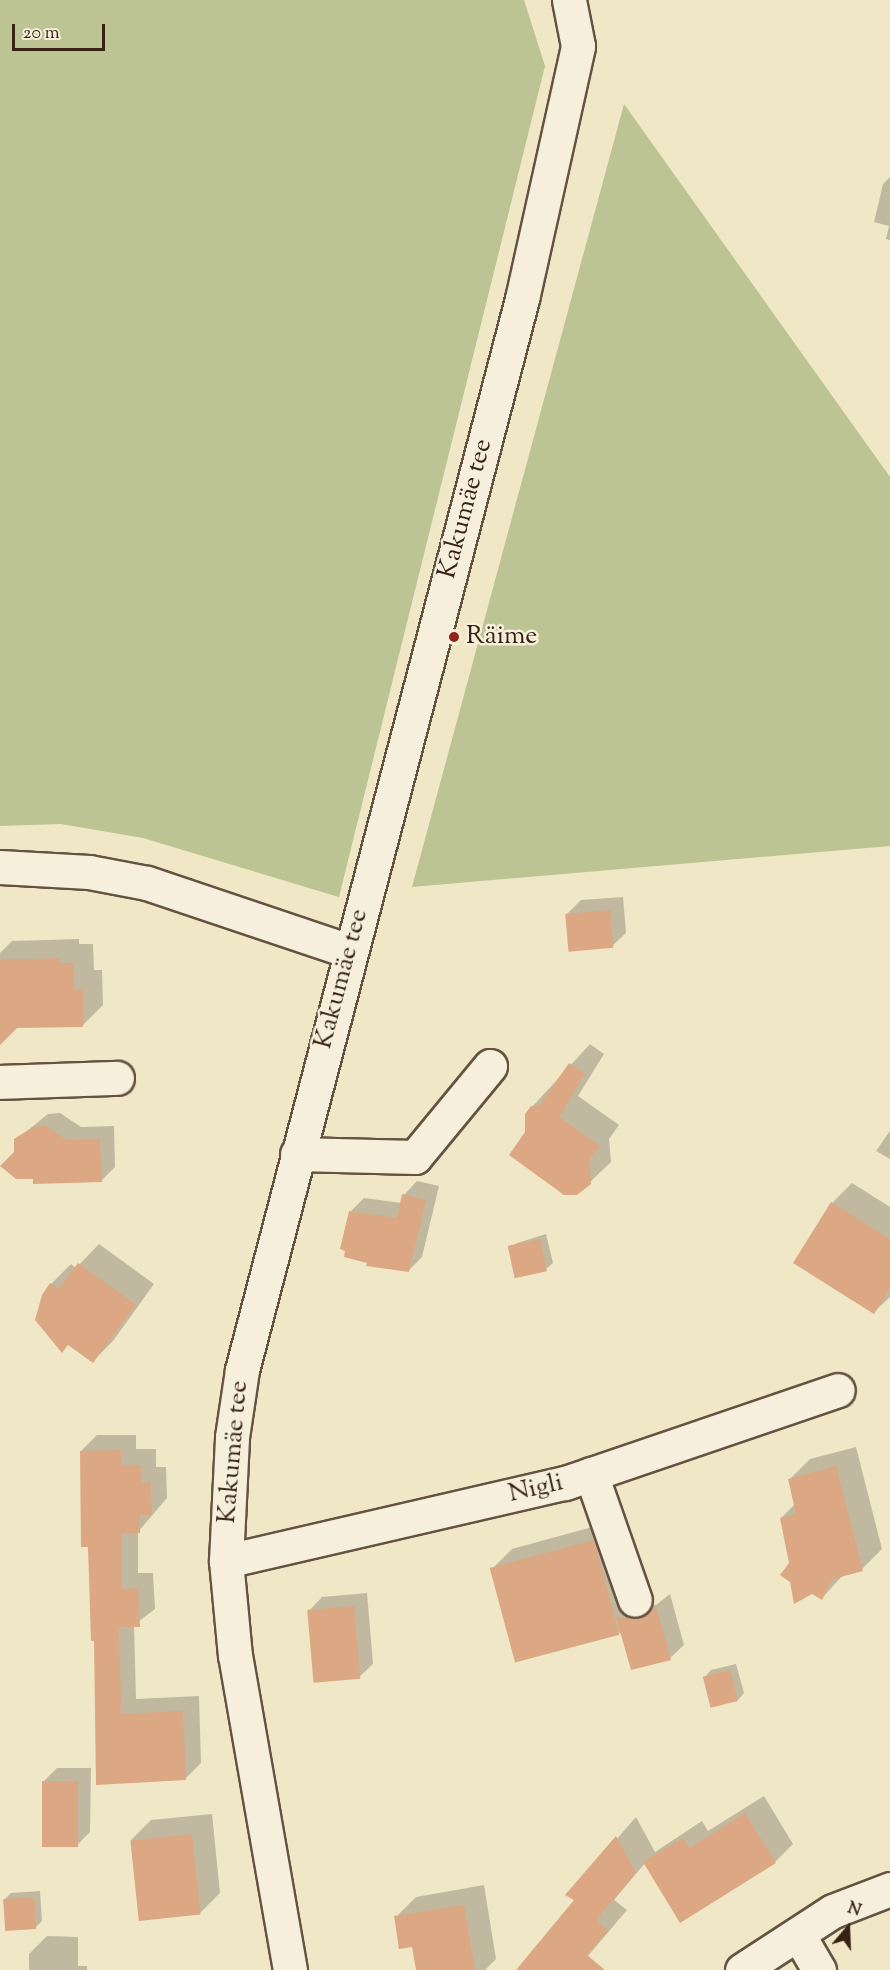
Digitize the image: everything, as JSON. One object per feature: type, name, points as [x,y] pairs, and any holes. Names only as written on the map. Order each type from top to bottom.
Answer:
[{"type":"street","name":"Kakumäe tee","points":[[290,1970],[235,1656],[226,1561],[232,1437],[242,1370],[349,951],[522,299],[569,99],[578,46],[569,0]]},
{"type":"street","points":[[0,867],[89,872],[147,883],[349,951]]},
{"type":"street","points":[[297,1154],[415,1157],[490,1066]]},
{"type":"street","points":[[0,1083],[117,1078]]},
{"type":"street","name":"Nigli","points":[[226,1561],[591,1474],[838,1390]]},
{"type":"street","points":[[591,1474],[635,1600]]},
{"type":"street","points":[[742,1970],[833,1911],[890,1889]]},
{"type":"street","points":[[798,1934],[819,1970]]},
{"type":"green space","points":[[0,0],[524,0],[545,66],[339,897],[143,838],[61,824],[0,826]]},
{"type":"green space","points":[[624,104],[890,477],[890,846],[412,887]]},
{"type":"building","points":[[610,910],[613,948],[568,952],[565,914]]},
{"type":"building","points":[[59,958],[59,963],[74,963],[74,990],[83,989],[83,1027],[17,1028],[0,1045],[0,960]]},
{"type":"building","points":[[569,1063],[585,1074],[559,1117],[600,1146],[589,1160],[591,1184],[577,1195],[564,1195],[509,1155],[525,1132],[525,1114],[531,1106],[539,1106]]},
{"type":"building","points":[[46,1126],[67,1140],[100,1139],[102,1182],[33,1184],[33,1179],[16,1179],[0,1166],[14,1152],[14,1139],[33,1127]]},
{"type":"building","points":[[402,1194],[426,1200],[409,1272],[366,1266],[367,1263],[344,1257],[345,1251],[340,1249],[349,1211],[397,1218]]},
{"type":"building","points":[[831,1202],[890,1239],[890,1289],[874,1314],[793,1263]]},
{"type":"building","points":[[540,1239],[547,1271],[515,1278],[508,1246]]},
{"type":"building","points":[[78,1263],[136,1305],[93,1363],[68,1345],[62,1353],[35,1320],[42,1295],[50,1283],[59,1289]]},
{"type":"building","points":[[121,1450],[121,1465],[141,1465],[141,1483],[151,1482],[152,1515],[140,1515],[140,1533],[122,1533],[122,1589],[138,1588],[140,1627],[119,1627],[121,1714],[183,1711],[186,1780],[96,1785],[94,1641],[91,1641],[88,1547],[81,1547],[80,1451]]},
{"type":"building","points":[[836,1466],[863,1571],[833,1579],[822,1600],[812,1594],[794,1604],[790,1582],[780,1575],[789,1563],[780,1518],[796,1514],[788,1479]]},
{"type":"building","points":[[594,1540],[619,1635],[515,1663],[490,1568]]},
{"type":"building","points":[[354,1606],[360,1679],[314,1683],[307,1610]]},
{"type":"building","points":[[656,1606],[671,1660],[631,1670],[616,1617],[641,1618]]},
{"type":"building","points":[[730,1670],[738,1701],[711,1708],[703,1677]]},
{"type":"building","points":[[42,1781],[78,1781],[78,1847],[42,1847]]},
{"type":"building","points":[[745,1813],[776,1863],[680,1923],[643,1862],[683,1838],[690,1848]]},
{"type":"building","points":[[192,1834],[200,1915],[139,1921],[130,1840]]},
{"type":"building","points":[[616,1836],[636,1873],[596,1920],[608,1931],[587,1955],[605,1970],[516,1970],[574,1900],[565,1895]]},
{"type":"building","points":[[34,1897],[36,1929],[5,1931],[3,1899]]},
{"type":"building","points":[[464,1905],[475,1970],[416,1970],[412,1947],[399,1949],[394,1916]]},
{"type":"place","name":"Räime","points":[[454,637]]}]
